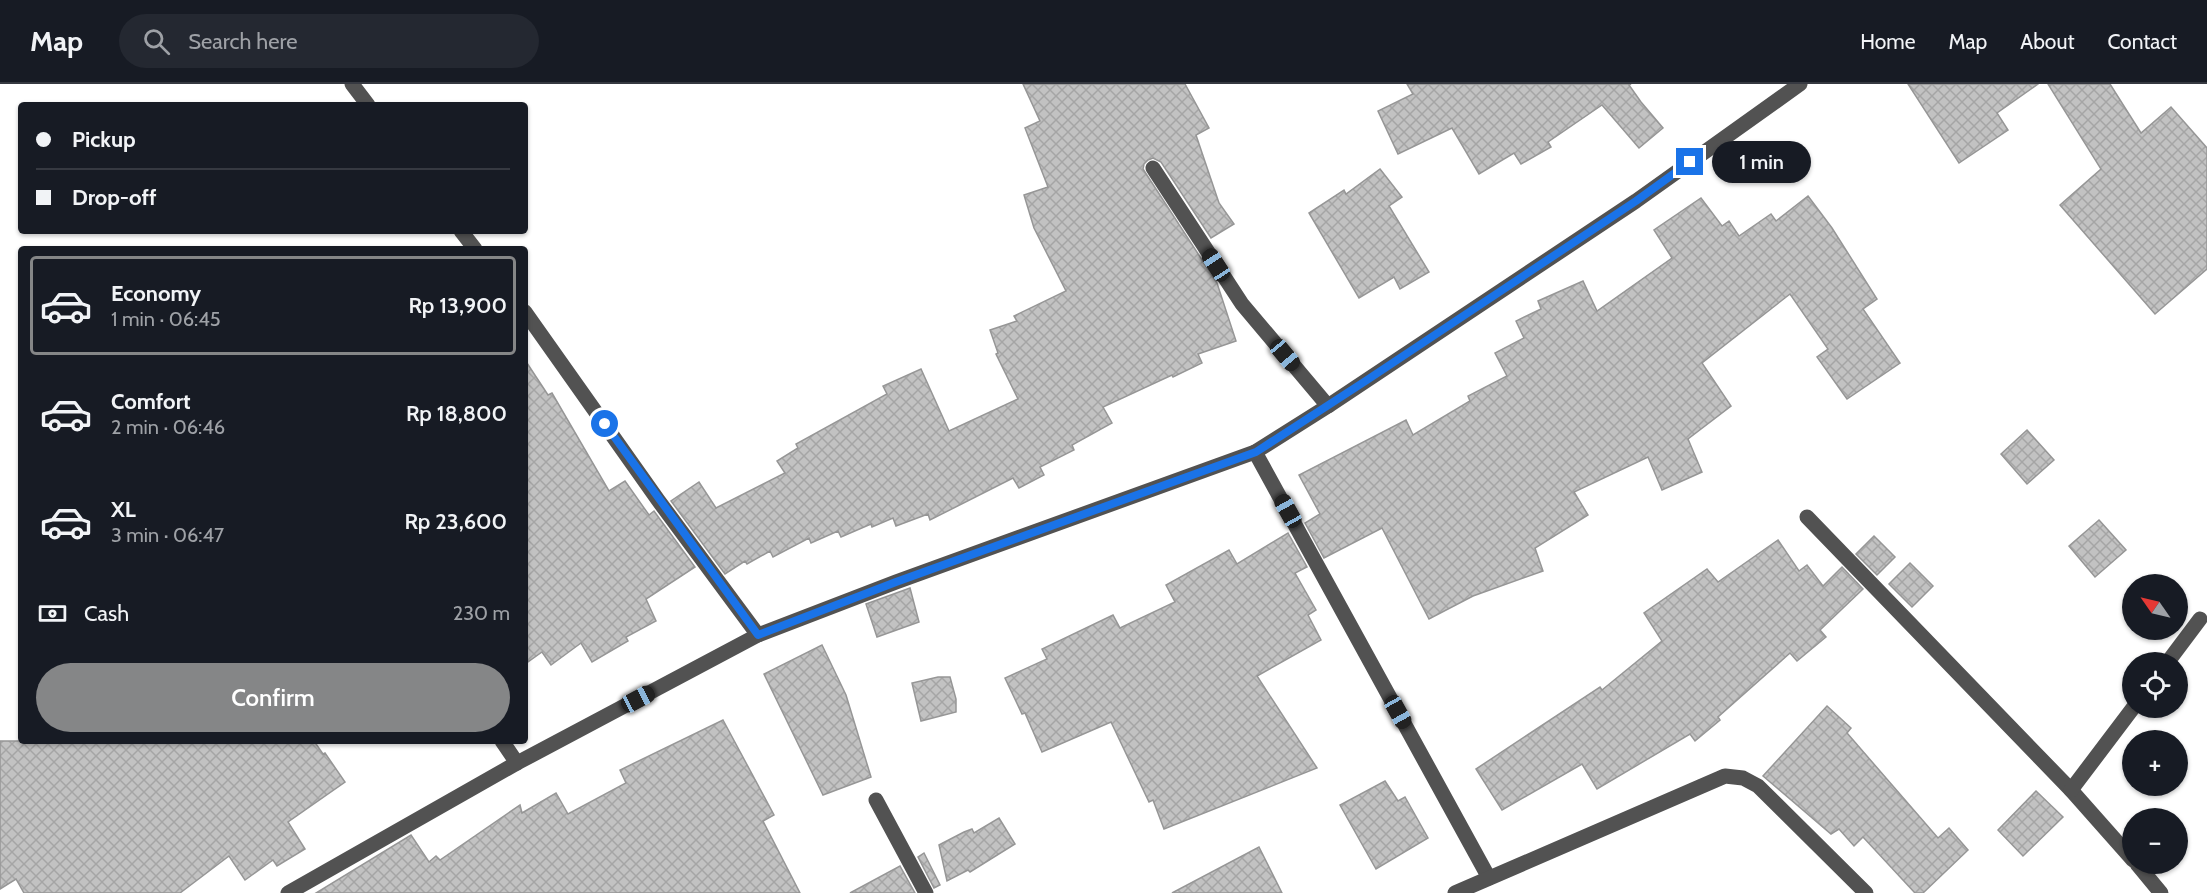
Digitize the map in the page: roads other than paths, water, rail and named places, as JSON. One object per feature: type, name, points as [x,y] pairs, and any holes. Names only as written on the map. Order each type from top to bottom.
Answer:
[{"type":"street","points":[[352,84],[366,102]]},
{"type":"street","points":[[288,893],[517,763],[758,635],[896,582],[1256,452],[1636,201],[1800,84]]},
{"type":"street","points":[[1153,168],[1242,304],[1328,406]]},
{"type":"street","points":[[463,234],[473,246]]},
{"type":"street","points":[[528,316],[658,500],[758,635]]},
{"type":"street","points":[[1256,452],[1489,878]]},
{"type":"street","points":[[1808,517],[2071,790],[2122,848]]},
{"type":"street","points":[[2175,652],[2200,619]]},
{"type":"street","points":[[2071,790],[2125,718]]},
{"type":"street","points":[[504,744],[517,763]]},
{"type":"street","points":[[1455,893],[1725,776],[1743,778],[1758,786],[1866,893]]},
{"type":"street","points":[[876,800],[926,893]]},
{"type":"street","points":[[2145,874],[2161,893]]}]
